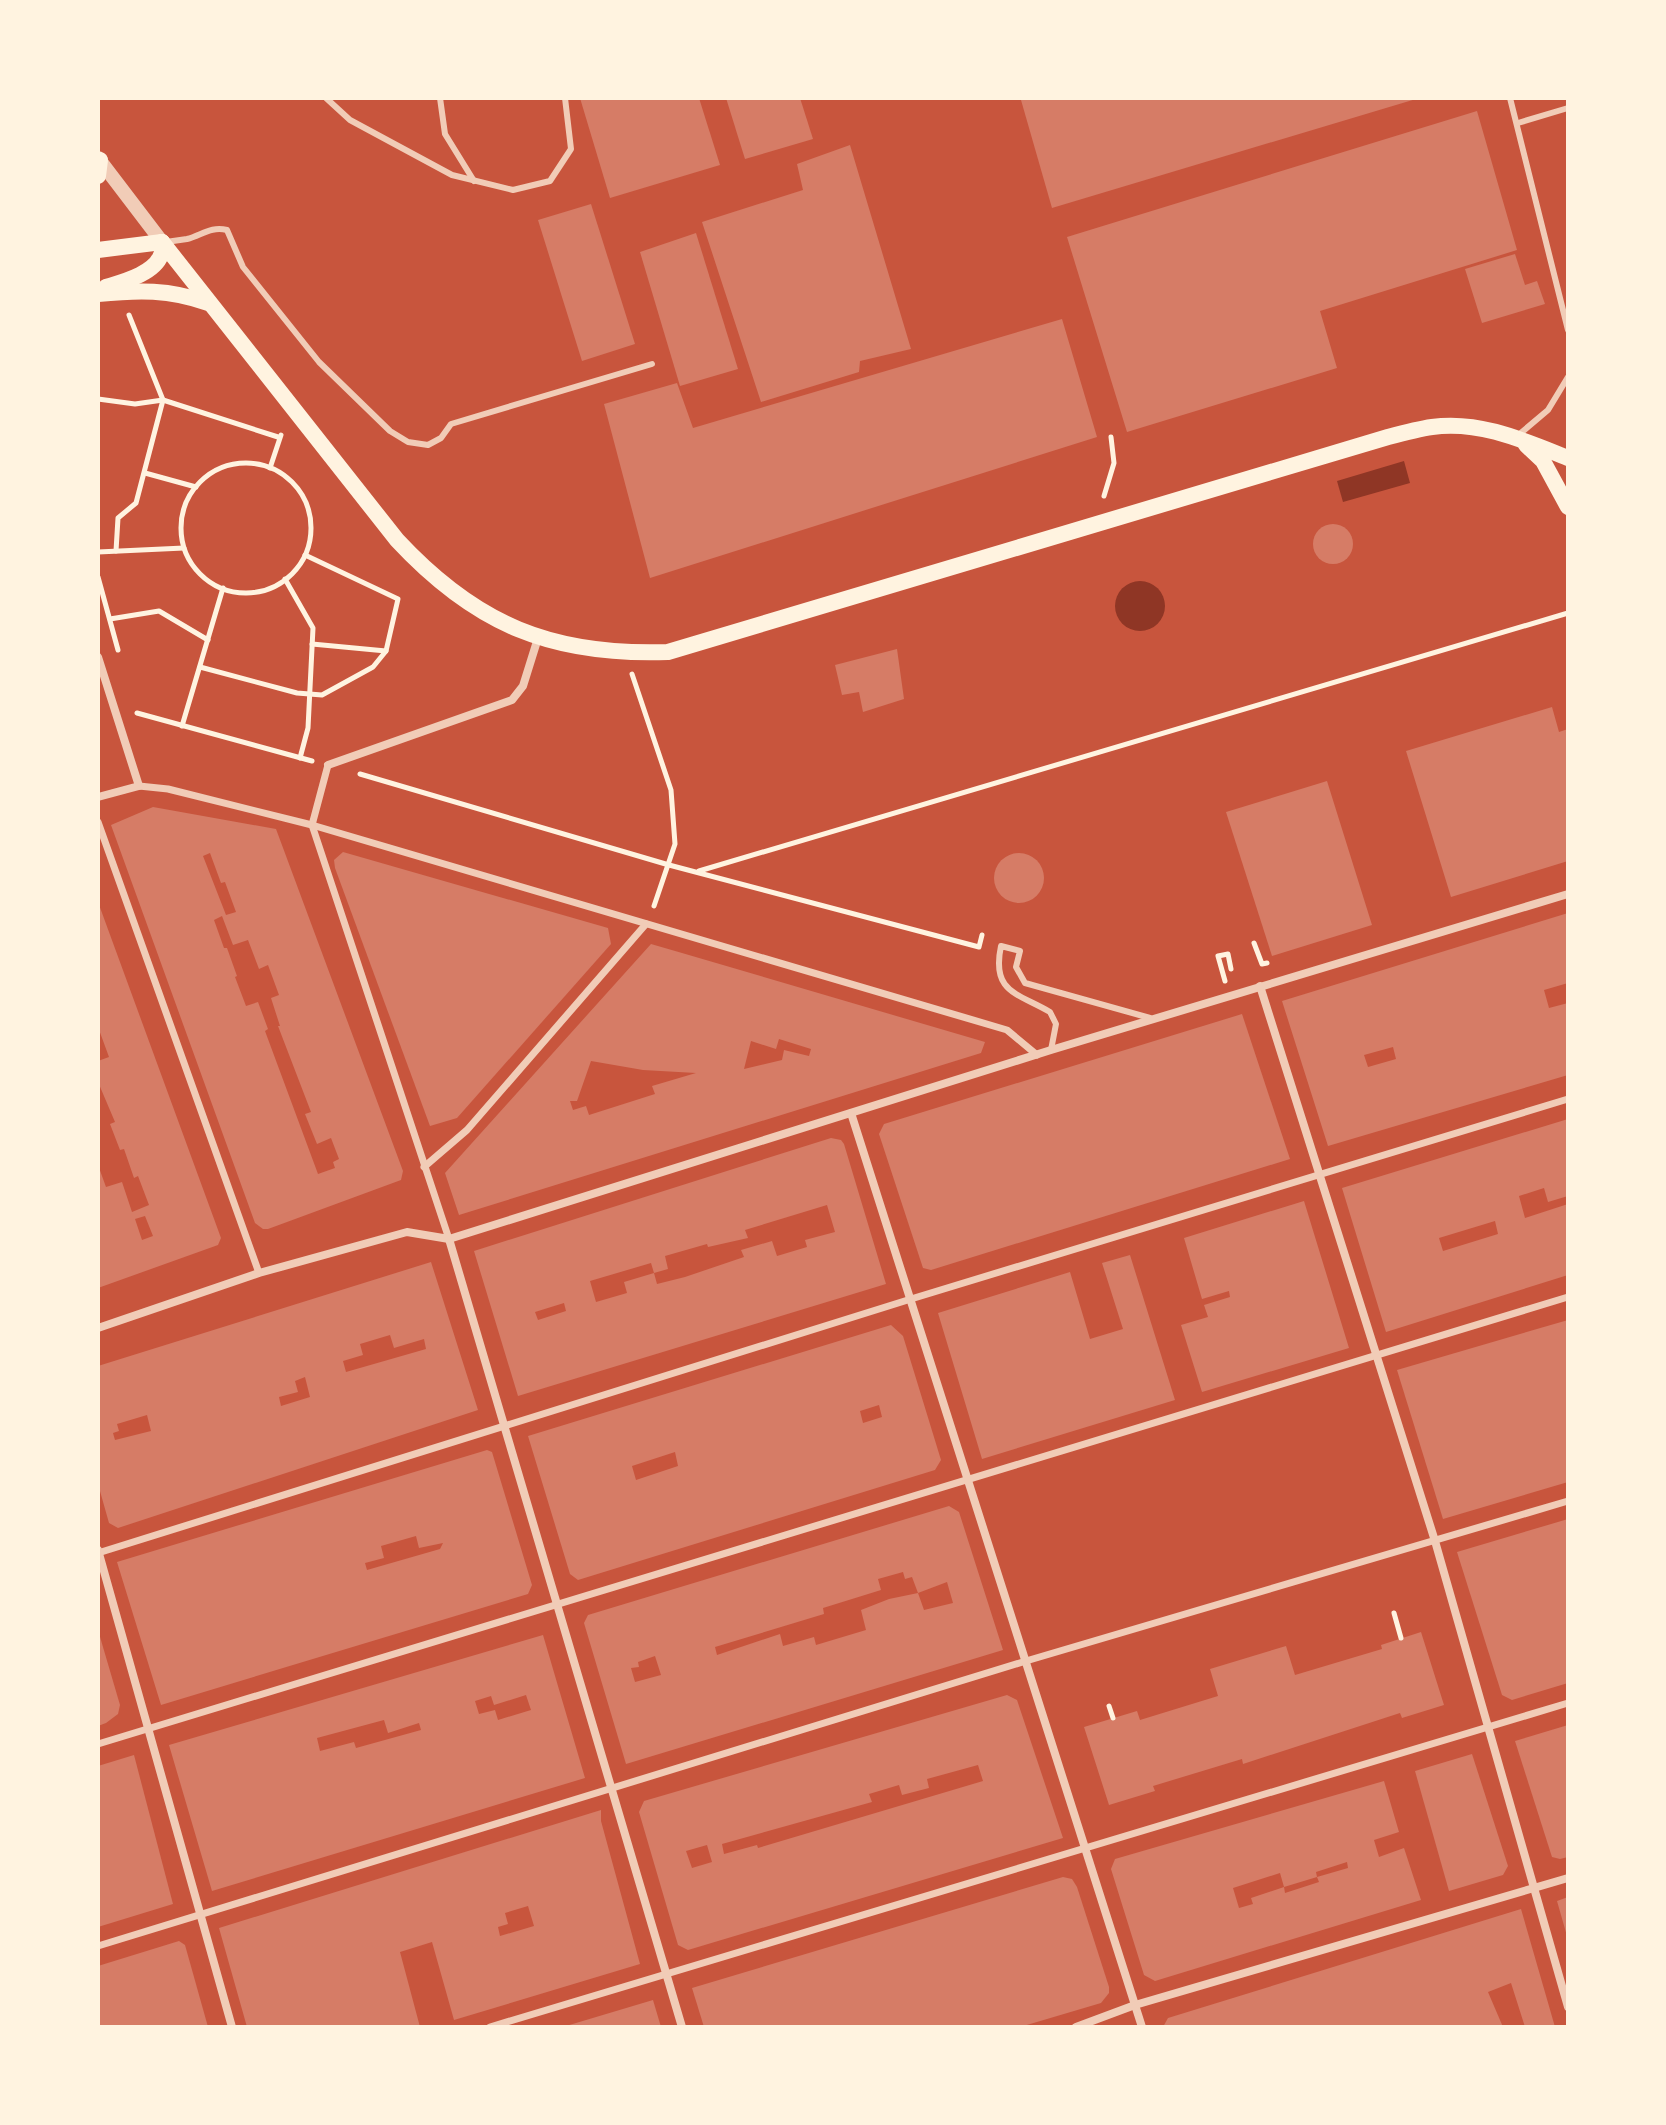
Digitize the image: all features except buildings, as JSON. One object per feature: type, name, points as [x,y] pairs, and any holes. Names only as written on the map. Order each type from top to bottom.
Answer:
[{"type":"main road","points":[[98,250],[162,242]]},
{"type":"main road","points":[[98,292],[151,267],[161,256],[162,242]]},
{"type":"main road","points":[[162,242],[397,540],[421,566],[499,621],[538,638],[579,649],[629,654],[668,652],[1388,437],[1435,426],[1466,427],[1515,437],[1568,458]]},
{"type":"main road","points":[[98,292],[182,293],[209,304]]},
{"type":"main road","points":[[1515,437],[1543,461],[1568,507]]},
{"type":"street","points":[[99,164],[162,242]]},
{"type":"street","points":[[538,638],[523,686],[512,700],[328,765],[312,825],[449,1239],[682,2027]]},
{"type":"street","points":[[98,657],[139,786]]},
{"type":"street","points":[[98,797],[139,786],[168,789],[312,825],[1007,1030],[1037,1055]]},
{"type":"street","points":[[98,822],[259,1273]]},
{"type":"street","points":[[98,1328],[259,1273],[407,1232],[449,1239],[1051,1050],[1568,894]]},
{"type":"street","points":[[424,1167],[467,1130],[646,924]]},
{"type":"street","points":[[1260,986],[1435,1541],[1568,2007]]},
{"type":"street","points":[[232,2027],[98,1552],[1568,1099]]},
{"type":"street","points":[[851,1113],[1083,1850],[1142,2027]]},
{"type":"street","points":[[98,1744],[1568,1297]]},
{"type":"street","points":[[98,1946],[1026,1661],[1568,1501]]},
{"type":"street","points":[[490,2027],[1568,1703]]},
{"type":"street","points":[[1076,2027],[1135,2005],[1568,1878]]},
{"type":"lane","points":[[326,98],[350,120],[452,175],[513,190],[550,181],[571,149],[565,98]]},
{"type":"lane","points":[[440,98],[445,134],[474,181]]},
{"type":"lane","points":[[1510,98],[1568,330]]},
{"type":"lane","points":[[1518,123],[1568,108]]},
{"type":"lane","points":[[162,242],[190,238],[218,228],[227,230],[243,267],[319,362],[390,431],[408,442],[428,445],[441,438],[451,424],[652,364]]},
{"type":"lane","points":[[1515,437],[1548,410],[1568,377]]},
{"type":"lane","points":[[1051,1050],[1056,1024],[1050,1012],[1008,991],[1002,981],[998,962],[1001,946],[1020,951],[1016,967],[1025,983],[1153,1019]]},
{"type":"path","points":[[116,551],[118,518],[136,503],[163,400],[120,292]]},
{"type":"path","points":[[98,399],[135,404],[163,400],[278,437]]},
{"type":"path","points":[[270,468],[278,437],[301,419]]},
{"type":"path","points":[[1104,496],[1114,463],[1111,437]]},
{"type":"path","points":[[254,463],[270,468],[294,485],[308,511],[309,541],[305,555],[285,579],[256,592],[223,588],[199,573],[184,548],[181,523],[188,497],[207,476],[230,465],[254,463]]},
{"type":"path","points":[[145,473],[196,487]]},
{"type":"path","points":[[98,552],[184,548]]},
{"type":"path","points":[[200,667],[297,693],[322,695],[373,667],[386,651],[398,599],[305,555]]},
{"type":"path","points":[[98,577],[121,659]]},
{"type":"path","points":[[285,579],[313,628],[308,728],[300,758]]},
{"type":"path","points":[[182,726],[223,588]]},
{"type":"path","points":[[109,619],[159,611],[208,640]]},
{"type":"path","points":[[697,872],[1568,613]]},
{"type":"path","points":[[312,644],[386,651]]},
{"type":"path","points":[[629,654],[635,688],[671,790],[675,844],[646,924]]},
{"type":"path","points":[[135,707],[138,715],[328,765],[669,865],[979,947],[982,935]]},
{"type":"path","points":[[1222,971],[1218,956],[1228,954],[1231,969]]},
{"type":"path","points":[[1394,1613],[1401,1638]]},
{"type":"path","points":[[1109,1706],[1113,1718]]},
{"type":"shaded area","points":[[1404,461],[1410,483],[1343,502],[1337,481]]},
{"type":"shaded area","points":[[1140,581],[1158,588],[1165,606],[1158,624],[1140,631],[1122,624],[1115,606],[1122,588]]}]
